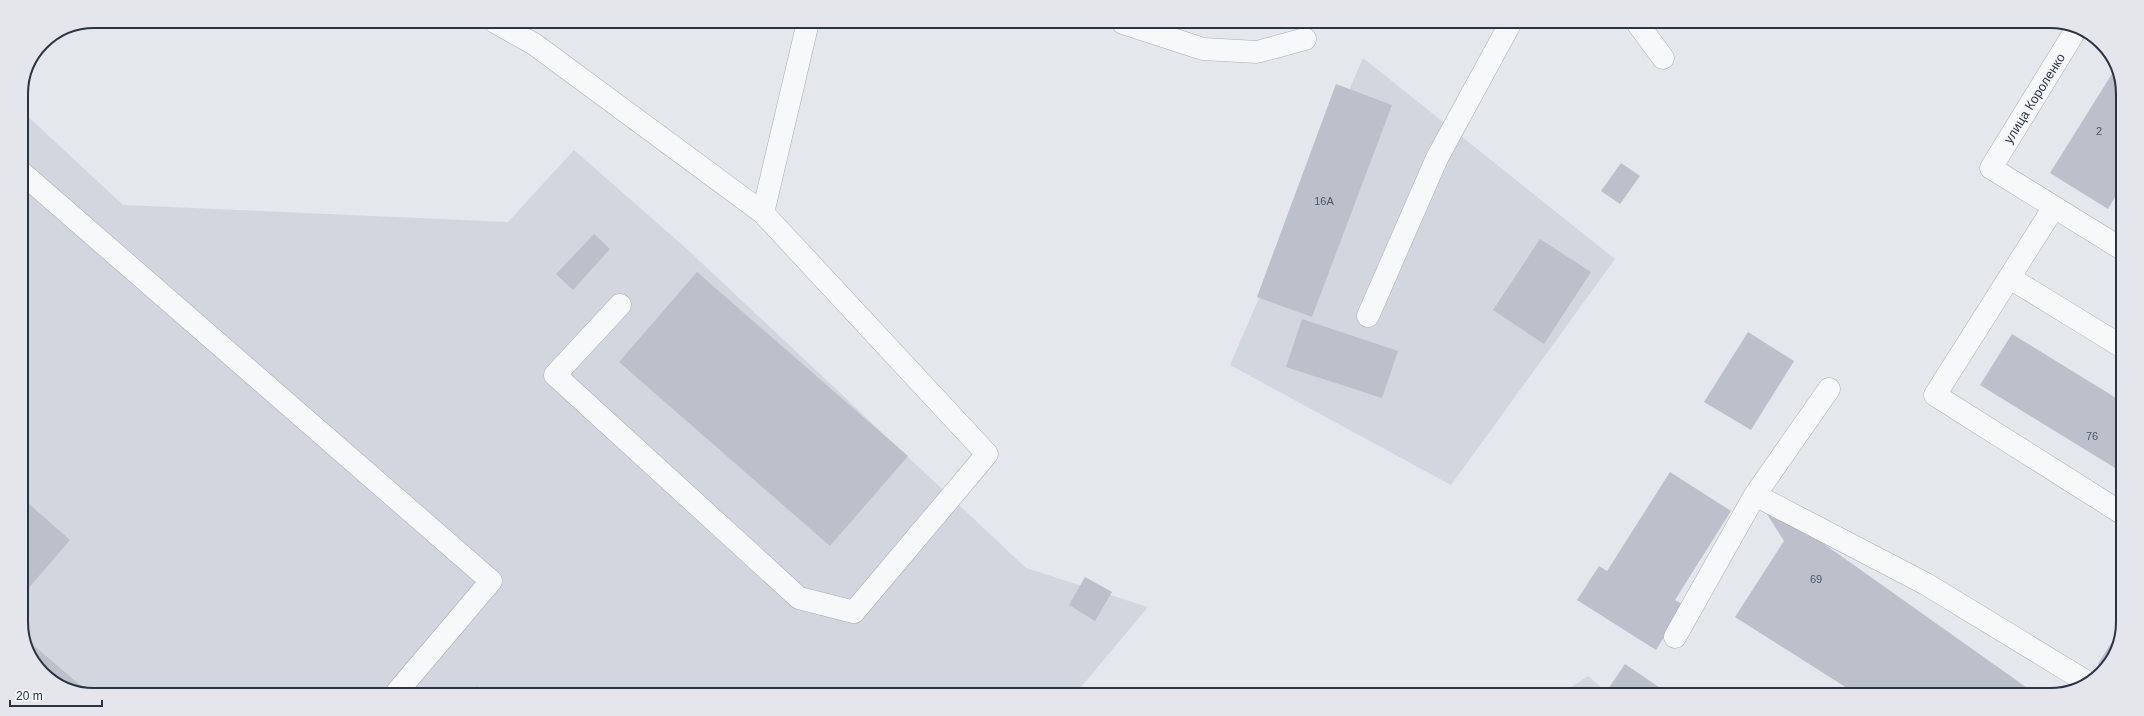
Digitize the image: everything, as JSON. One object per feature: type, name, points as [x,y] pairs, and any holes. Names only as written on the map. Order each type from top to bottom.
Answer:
[{"type":"street","points":[[506,28],[534,44],[763,213],[987,454],[854,612],[799,598],[556,376],[620,305]]},
{"type":"street","points":[[763,213],[807,28]]},
{"type":"street","points":[[1138,28],[1203,49],[1257,52],[1305,39]]},
{"type":"street","points":[[1368,316],[1437,158],[1508,28]]},
{"type":"street","points":[[1641,28],[1663,58]]},
{"type":"street","name":"улица Короленко","points":[[2054,207],[1991,168],[2075,33]]},
{"type":"street","points":[[28,178],[491,581],[400,688]]},
{"type":"street","points":[[2116,245],[2054,207],[1935,395],[2116,509]]},
{"type":"street","points":[[2010,278],[2116,343]]},
{"type":"street","points":[[1675,637],[1755,495],[1829,389]]},
{"type":"street","points":[[1755,495],[1926,584],[2082,679]]},
{"type":"shaded area","points":[[1363,58],[1615,259],[1451,485],[1230,365]]},
{"type":"shaded area","points":[[28,117],[123,205],[508,222],[574,150],[688,250],[1026,568],[1148,607],[1080,688],[94,688],[65,681],[50,672],[37,655],[29,635],[28,626]]},
{"type":"shaded area","points":[[1588,676],[1602,688],[1570,688]]},
{"type":"building","points":[[2112,73],[2116,90],[2116,195],[2108,209],[2050,173]]},
{"type":"building","points":[[1336,84],[1392,105],[1312,317],[1257,297]]},
{"type":"building","points":[[1621,163],[1640,176],[1620,204],[1601,191]]},
{"type":"building","points":[[594,234],[610,249],[573,290],[556,274]]},
{"type":"building","points":[[1540,239],[1591,272],[1544,344],[1493,310]]},
{"type":"building","points":[[697,272],[908,456],[830,546],[619,362]]},
{"type":"building","points":[[1302,319],[1398,351],[1382,398],[1286,367]]},
{"type":"building","points":[[1748,332],[1794,361],[1751,430],[1704,402]]},
{"type":"building","points":[[2012,334],[2116,398],[2116,469],[1980,385]]},
{"type":"building","points":[[1670,472],[1731,511],[1675,600],[1684,605],[1656,650],[1577,600],[1599,566],[1607,571]]},
{"type":"building","points":[[1755,495],[2027,688],[1847,688],[1735,617],[1784,541]]},
{"type":"building","points":[[28,503],[70,540],[28,589]]},
{"type":"building","points":[[1085,577],[1112,592],[1095,621],[1069,605]]},
{"type":"building","points":[[2112,643],[2102,662],[2100,665],[2098,664]]},
{"type":"building","points":[[32,644],[81,686],[65,681],[50,672],[37,655]]},
{"type":"building","points":[[1625,664],[1660,688],[1609,688]]}]
